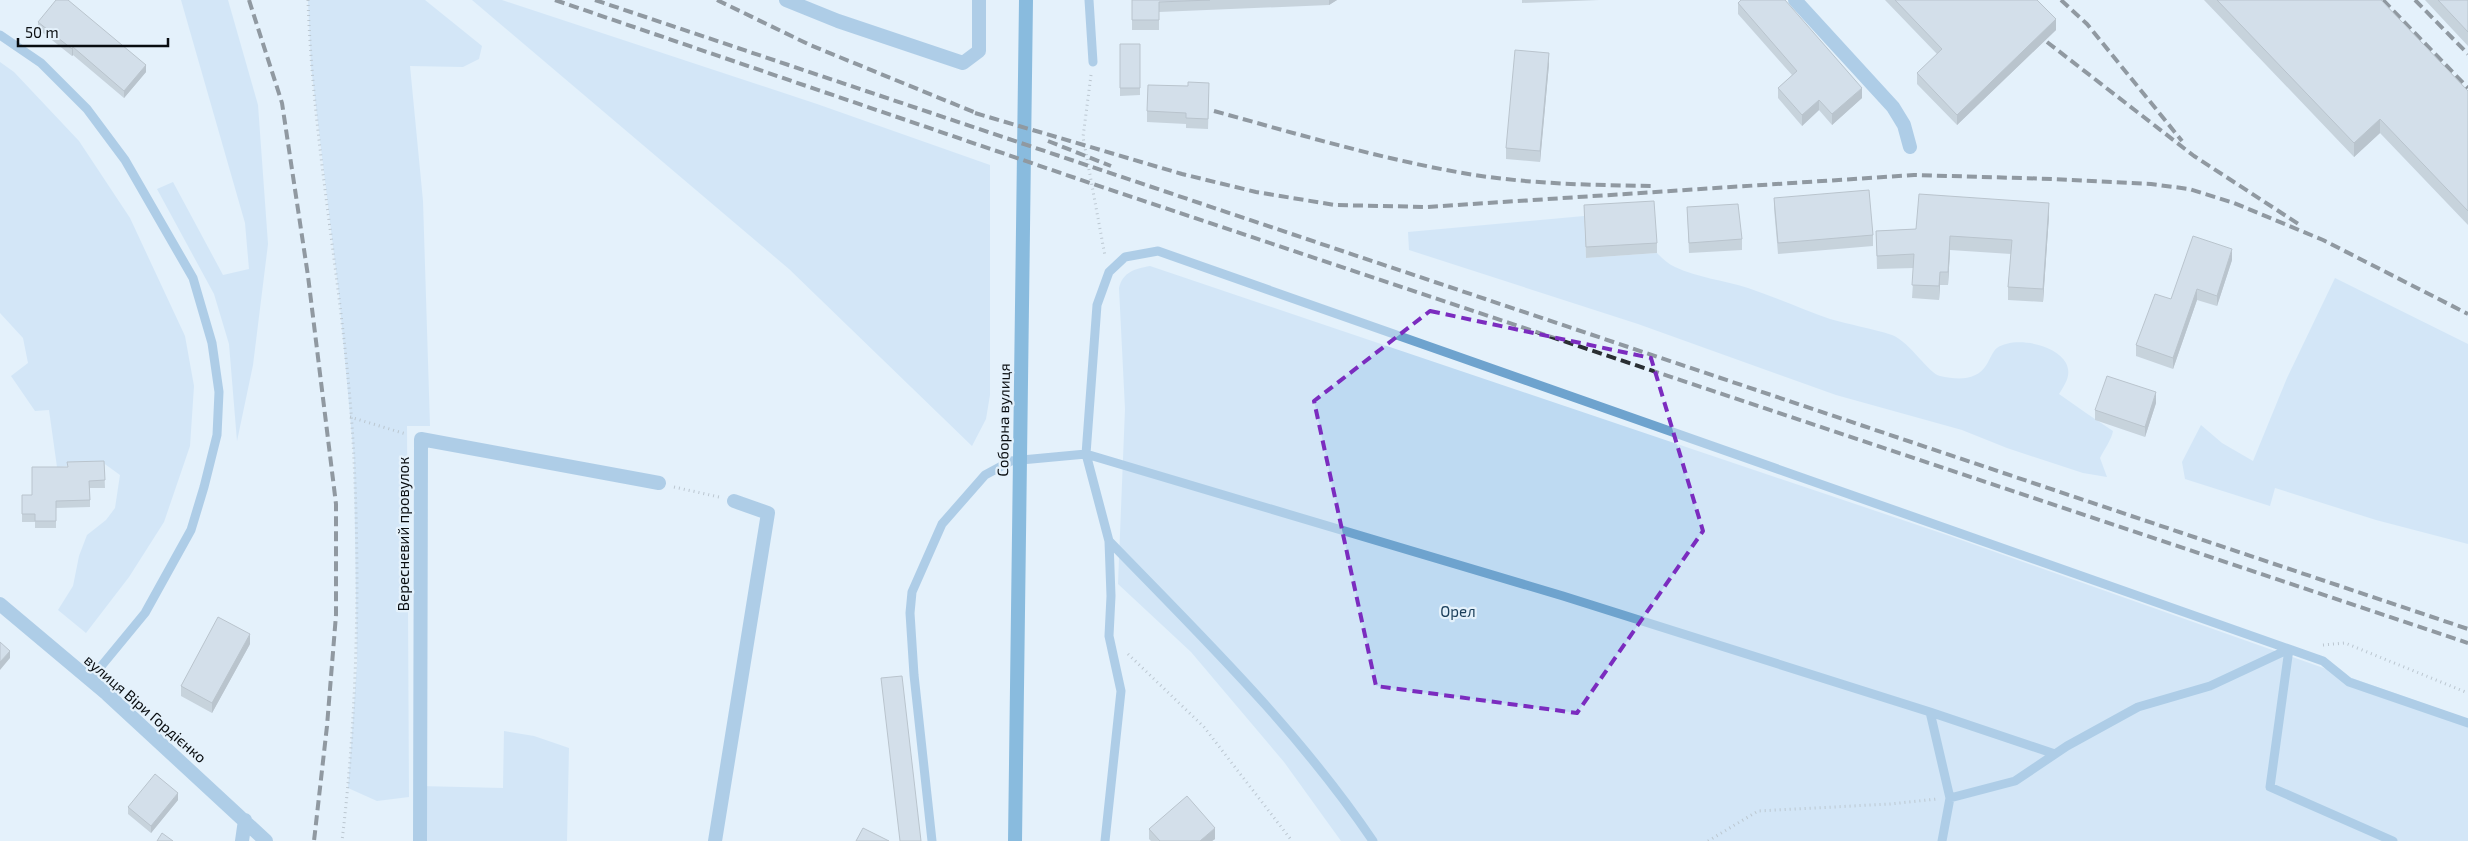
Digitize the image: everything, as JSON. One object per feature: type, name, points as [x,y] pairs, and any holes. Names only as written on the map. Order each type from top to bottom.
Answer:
[{"type":"main road","name":"Соборна вулиця","points":[[1015,841],[1026,0]]},
{"type":"street","points":[[786,0],[838,21],[963,64],[978,51],[979,0]]},
{"type":"street","points":[[1794,0],[1893,107],[1904,125],[1910,147]]},
{"type":"street","name":"Вересневий провулок","points":[[420,841],[421,439],[659,483]]},
{"type":"street","points":[[714,841],[768,513],[734,501]]},
{"type":"street","name":"вулиця Віри Гордієнко","points":[[0,604],[107,694],[266,841]]},
{"type":"street","points":[[242,841],[245,820]]},
{"type":"lane","points":[[1089,0],[1092,62]]},
{"type":"lane","points":[[0,35],[48,70],[87,109],[125,160],[193,278],[212,343],[219,392],[217,435],[204,487],[190,530],[145,613],[89,680]]},
{"type":"lane","points":[[1105,841],[1121,691],[1110,636],[1109,541],[1086,454],[1097,305],[1109,272],[1125,257],[1158,252],[2323,661],[2349,682],[2468,723]]},
{"type":"lane","points":[[932,841],[914,675],[910,613],[912,592],[942,524],[985,475],[1011,460],[1086,454],[1563,596],[1930,712],[2055,754]]},
{"type":"lane","points":[[1109,541],[1262,698],[1358,819],[1373,841]]},
{"type":"lane","points":[[1950,798],[2015,780],[2055,754],[2138,707],[2210,686],[2289,649]]},
{"type":"lane","points":[[2289,649],[2270,787],[2393,841]]},
{"type":"lane","points":[[1930,712],[1950,798],[1942,841]]},
{"type":"path","points":[[308,0],[311,66],[339,295],[354,459],[357,663],[348,788],[342,841]]},
{"type":"path","points":[[1092,62],[1083,137],[1109,272]]},
{"type":"path","points":[[350,417],[421,439]]},
{"type":"path","points":[[659,483],[734,501]]},
{"type":"path","points":[[1110,636],[1204,727],[1292,841]]},
{"type":"path","points":[[2317,646],[2345,643],[2468,693]]},
{"type":"path","points":[[1708,841],[1758,811],[1890,804],[1950,798]]},
{"type":"highlighted area","points":[[1430,311],[1651,358],[1703,531],[1577,713],[1376,686],[1314,401]]},
{"type":"green space","points":[[181,0],[228,0],[258,105],[268,244],[253,365],[237,441],[229,344],[214,294],[157,189],[173,182],[223,275],[249,269],[245,223]]},
{"type":"green space","points":[[308,0],[425,0],[482,46],[479,59],[463,67],[410,66],[423,201],[430,426],[407,426],[409,797],[377,801],[348,788],[357,663],[354,459],[339,295],[311,66]]},
{"type":"green space","points":[[472,0],[502,0],[817,104],[990,165],[990,395],[986,419],[972,446],[789,269]]},
{"type":"green space","points":[[0,62],[14,72],[79,141],[130,218],[185,336],[194,386],[190,446],[164,522],[129,577],[86,633],[58,610],[73,586],[79,556],[87,535],[106,520],[115,508],[120,475],[102,462],[57,467],[49,410],[35,411],[11,376],[28,363],[23,338],[0,313]]},
{"type":"green space","points":[[1584,216],[1586,258],[1657,253],[1670,264],[1684,271],[1748,288],[1830,319],[1892,335],[1906,344],[1930,370],[1940,376],[1966,378],[1978,374],[1983,370],[1996,349],[2004,344],[2024,342],[2053,351],[2061,356],[2068,367],[2067,379],[2059,394],[2113,431],[2100,458],[2107,477],[2083,473],[2007,448],[1962,430],[1836,395],[1638,324],[1409,250],[1408,232]]},
{"type":"green space","name":"Орел","points":[[1150,266],[1950,536],[2468,719],[2468,841],[1341,841],[1284,762],[1191,652],[1118,584],[1125,409],[1119,288],[1123,278],[1130,272]]},
{"type":"green space","points":[[2335,278],[2468,344],[2468,544],[2376,520],[2275,488],[2270,506],[2185,479],[2182,462],[2201,425],[2222,443],[2253,461],[2287,378]]},
{"type":"green space","points":[[504,731],[534,736],[569,748],[567,841],[420,841],[419,786],[503,788]]},
{"type":"building","points":[[56,0],[68,0],[146,65],[124,91],[73,47],[72,49],[38,22]]},
{"type":"building","points":[[1132,0],[1210,0],[1159,2],[1159,20],[1132,20]]},
{"type":"building","points":[[1741,0],[1785,0],[1862,88],[1832,114],[1819,100],[1802,115],[1778,88],[1797,71],[1738,3]]},
{"type":"building","points":[[1895,0],[2037,0],[2056,19],[1957,115],[1917,73],[1942,49]]},
{"type":"building","points":[[2217,0],[2381,0],[2468,91],[2468,211],[2380,119],[2354,143]]},
{"type":"building","points":[[2438,0],[2468,0],[2468,32]]},
{"type":"building","points":[[1120,44],[1140,44],[1140,88],[1120,88]]},
{"type":"building","points":[[1515,50],[1549,53],[1540,151],[1506,148]]},
{"type":"building","points":[[1188,82],[1209,83],[1208,119],[1186,118],[1186,113],[1147,111],[1148,85],[1188,86]]},
{"type":"building","points":[[1869,190],[1873,235],[1778,243],[1774,198]]},
{"type":"building","points":[[1919,194],[2049,203],[2043,289],[2008,287],[2012,240],[1950,236],[1948,272],[1940,272],[1939,286],[1912,285],[1914,254],[1877,256],[1876,231],[1916,229]]},
{"type":"building","points":[[1654,201],[1657,243],[1586,247],[1584,205]]},
{"type":"building","points":[[1738,204],[1742,239],[1689,243],[1687,207]]},
{"type":"building","points":[[2193,236],[2232,249],[2217,296],[2197,289],[2173,358],[2136,345],[2155,294],[2171,299]]},
{"type":"building","points":[[2107,376],[2156,392],[2145,427],[2095,410]]},
{"type":"building","points":[[104,461],[105,480],[89,481],[90,500],[56,501],[56,521],[35,521],[35,514],[22,514],[22,495],[32,495],[32,467],[68,467],[67,462]]},
{"type":"building","points":[[218,617],[250,634],[212,703],[181,686]]},
{"type":"building","points":[[0,642],[10,651],[0,662]]},
{"type":"building","points":[[902,676],[921,841],[900,841],[881,678]]},
{"type":"building","points":[[155,774],[178,793],[151,826],[128,807]]},
{"type":"building","points":[[1187,796],[1215,828],[1200,841],[1160,841],[1149,829]]},
{"type":"building","points":[[863,828],[889,841],[856,841]]},
{"type":"building","points":[[162,833],[173,841],[157,841]]},
{"type":"railway","points":[[249,0],[282,103],[308,276],[336,504],[336,615],[327,726],[314,841]]},
{"type":"railway","points":[[555,0],[1090,183],[2468,643]]},
{"type":"railway","points":[[595,0],[2468,629]]},
{"type":"railway","points":[[717,0],[810,45],[981,115]]},
{"type":"railway","points":[[2061,0],[2087,24],[2182,141]]},
{"type":"railway","points":[[2383,0],[2468,88]]},
{"type":"railway","points":[[2415,0],[2468,54]]},
{"type":"railway","points":[[2047,42],[2194,156],[2300,225]]},
{"type":"railway","points":[[1214,111],[1365,152],[1457,172],[1530,181],[1653,186]]},
{"type":"railway","points":[[975,113],[1182,174],[1256,192],[1335,205],[1427,207],[1914,175],[2054,179],[2151,184],[2189,189],[2234,203],[2323,240],[2468,314]]},
{"type":"railway","points":[[1048,141],[1111,166]]}]
